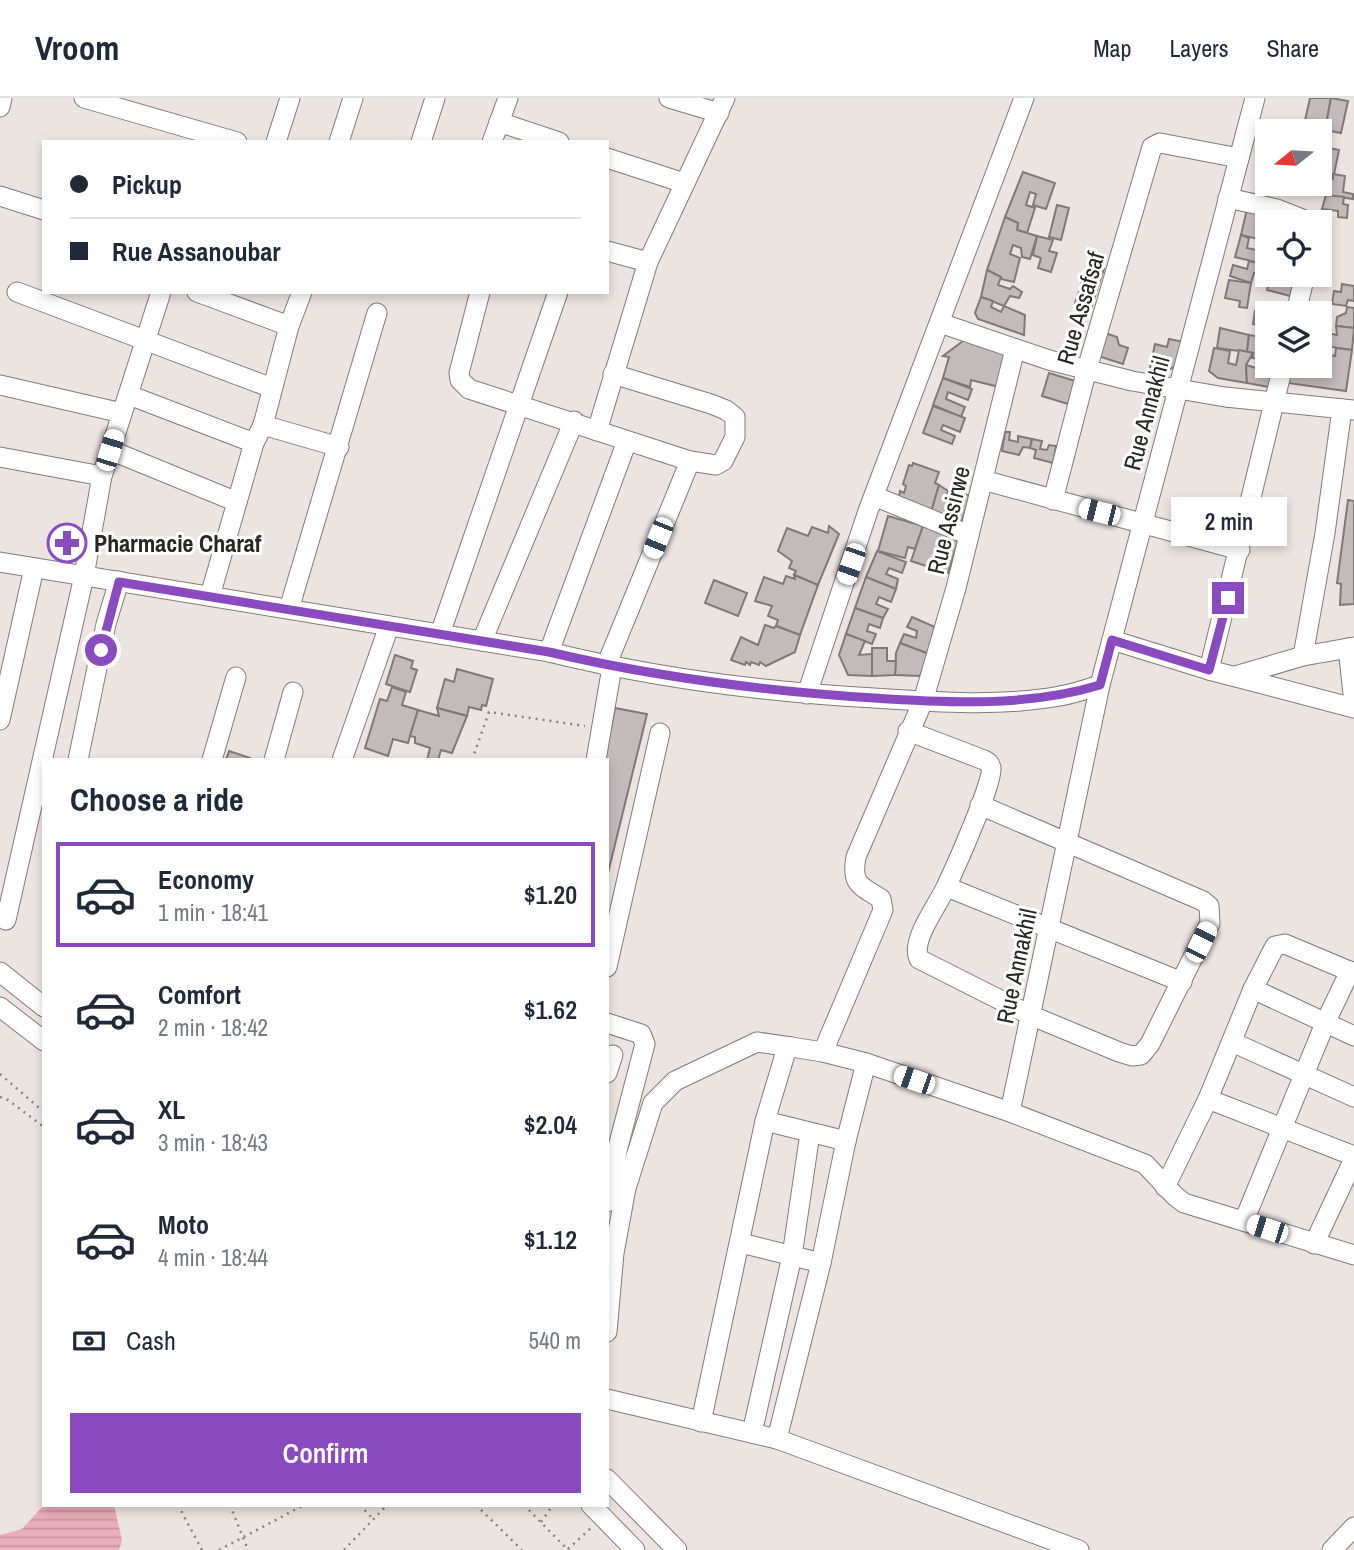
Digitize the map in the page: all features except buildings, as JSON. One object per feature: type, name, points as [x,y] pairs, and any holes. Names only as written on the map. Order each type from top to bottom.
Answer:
[{"type":"street","points":[[0,107],[2,98]]},
{"type":"street","points":[[84,98],[230,140]]},
{"type":"street","points":[[277,140],[290,98]]},
{"type":"street","points":[[341,140],[353,98]]},
{"type":"street","points":[[422,140],[435,98]]},
{"type":"street","points":[[493,140],[508,98]]},
{"type":"street","points":[[597,431],[648,262],[722,106],[669,98]]},
{"type":"street","points":[[807,694],[874,496],[1024,98]]},
{"type":"street","name":"Rue Annakhil","points":[[1010,1112],[1100,685],[1255,98]]},
{"type":"street","points":[[499,122],[553,140]]},
{"type":"street","name":"Rue Assafsaf","points":[[1053,500],[1087,369],[1152,147],[1160,143],[1239,158]]},
{"type":"street","points":[[609,159],[684,183]]},
{"type":"street","points":[[0,196],[42,209]]},
{"type":"street","points":[[1228,198],[1280,210]]},
{"type":"street","points":[[609,252],[648,262]]},
{"type":"street","points":[[17,292],[272,388]]},
{"type":"street","points":[[43,758],[84,576],[102,476],[161,294]]},
{"type":"street","points":[[202,294],[289,326]]},
{"type":"street","points":[[210,596],[254,443],[264,425],[289,326],[301,294]]},
{"type":"street","points":[[480,294],[459,377],[469,389],[690,461],[716,465],[723,461],[735,437],[735,417],[711,404],[613,374]]},
{"type":"street","points":[[440,634],[557,294]]},
{"type":"street","points":[[289,609],[377,313]]},
{"type":"street","points":[[940,323],[1015,349],[1132,381],[1276,402],[1348,409],[1303,656]]},
{"type":"street","name":"Rue Assirwe","points":[[823,1052],[883,910],[881,899],[866,891],[857,882],[853,871],[856,856],[923,701],[969,535],[1015,349]]},
{"type":"street","points":[[1209,670],[1281,378]]},
{"type":"street","points":[[0,385],[125,404],[254,443]]},
{"type":"street","points":[[482,641],[573,421]]},
{"type":"street","points":[[264,425],[339,447]]},
{"type":"street","points":[[549,652],[627,441]]},
{"type":"street","points":[[110,450],[237,502]]},
{"type":"street","points":[[0,457],[102,476]]},
{"type":"street","points":[[596,758],[609,666],[690,461]]},
{"type":"street","points":[[983,480],[1240,550]]},
{"type":"street","points":[[874,496],[969,535]]},
{"type":"street","points":[[0,562],[549,652],[609,666],[807,694],[923,701],[1015,701],[1047,698],[1100,685]]},
{"type":"street","points":[[0,720],[34,568]]},
{"type":"street","points":[[78,758],[106,624],[119,582]]},
{"type":"street","points":[[343,758],[390,626]]},
{"type":"street","points":[[1112,640],[1209,670],[1354,705],[1351,647],[1303,656],[1234,676]]},
{"type":"street","points":[[213,758],[236,677]]},
{"type":"street","points":[[275,758],[293,692]]},
{"type":"street","points":[[908,731],[989,763],[991,771],[947,887],[916,947],[919,959],[1030,1015],[1119,1052],[1138,1056],[1150,1044],[1210,923],[1209,905],[980,805]]},
{"type":"street","points":[[609,958],[660,733]]},
{"type":"street","points":[[6,920],[42,761]]},
{"type":"street","points":[[947,887],[1182,982]]},
{"type":"street","points":[[1165,1186],[1208,1099],[1253,989],[1273,949],[1281,944],[1310,953],[1352,972],[1326,1021],[1244,1222]]},
{"type":"street","points":[[0,972],[42,1005]]},
{"type":"street","points":[[1253,989],[1354,1036]]},
{"type":"street","points":[[0,1007],[42,1039]]},
{"type":"street","points":[[609,1024],[641,1034],[645,1044],[613,1146],[609,1183]]},
{"type":"street","points":[[609,1309],[614,1253],[626,1188],[653,1103],[675,1081],[757,1042],[823,1052],[866,1063],[1010,1112],[1145,1164],[1184,1203],[1314,1244],[1353,1251]]},
{"type":"street","points":[[1232,1042],[1354,1097]]},
{"type":"street","points":[[701,1422],[765,1121],[786,1051],[791,1047]]},
{"type":"street","points":[[777,1439],[821,1263],[846,1142],[866,1063]]},
{"type":"street","points":[[1208,1099],[1354,1158],[1314,1244]]},
{"type":"street","points":[[765,1121],[846,1142]]},
{"type":"street","points":[[752,1433],[792,1256],[810,1133]]},
{"type":"street","points":[[741,1243],[821,1263]]},
{"type":"street","points":[[609,1399],[777,1439],[1079,1550]]},
{"type":"street","points":[[609,1481],[677,1550]]},
{"type":"street","points":[[597,1511],[635,1550]]},
{"type":"street","points":[[1332,1550],[1354,1527]]},
{"type":"path","points":[[473,758],[489,712],[601,729]]},
{"type":"path","points":[[0,1074],[42,1110]]},
{"type":"path","points":[[0,1097],[42,1126]]},
{"type":"path","points":[[179,1507],[202,1550]]},
{"type":"path","points":[[231,1507],[248,1550]]},
{"type":"path","points":[[219,1550],[300,1507]]},
{"type":"path","points":[[362,1507],[373,1519]]},
{"type":"path","points":[[344,1550],[385,1507]]},
{"type":"path","points":[[478,1507],[522,1550]]},
{"type":"path","points":[[526,1507],[568,1550],[597,1511]]},
{"type":"path","points":[[541,1522],[552,1507]]},
{"type":"path","points":[[226,1545],[229,1550]]},
{"type":"shaded area","points":[[42,1507],[114,1507],[122,1540],[119,1550],[0,1550],[0,1535],[22,1529]]},
{"type":"place","name":"Pharmacie Charaf","points":[[67,543]]},
{"type":"route","points":[[101,650],[119,582],[549,652],[606,666],[675,677],[807,694],[923,701],[1015,701],[1067,695],[1100,685],[1112,640],[1209,670],[1228,598]]}]
